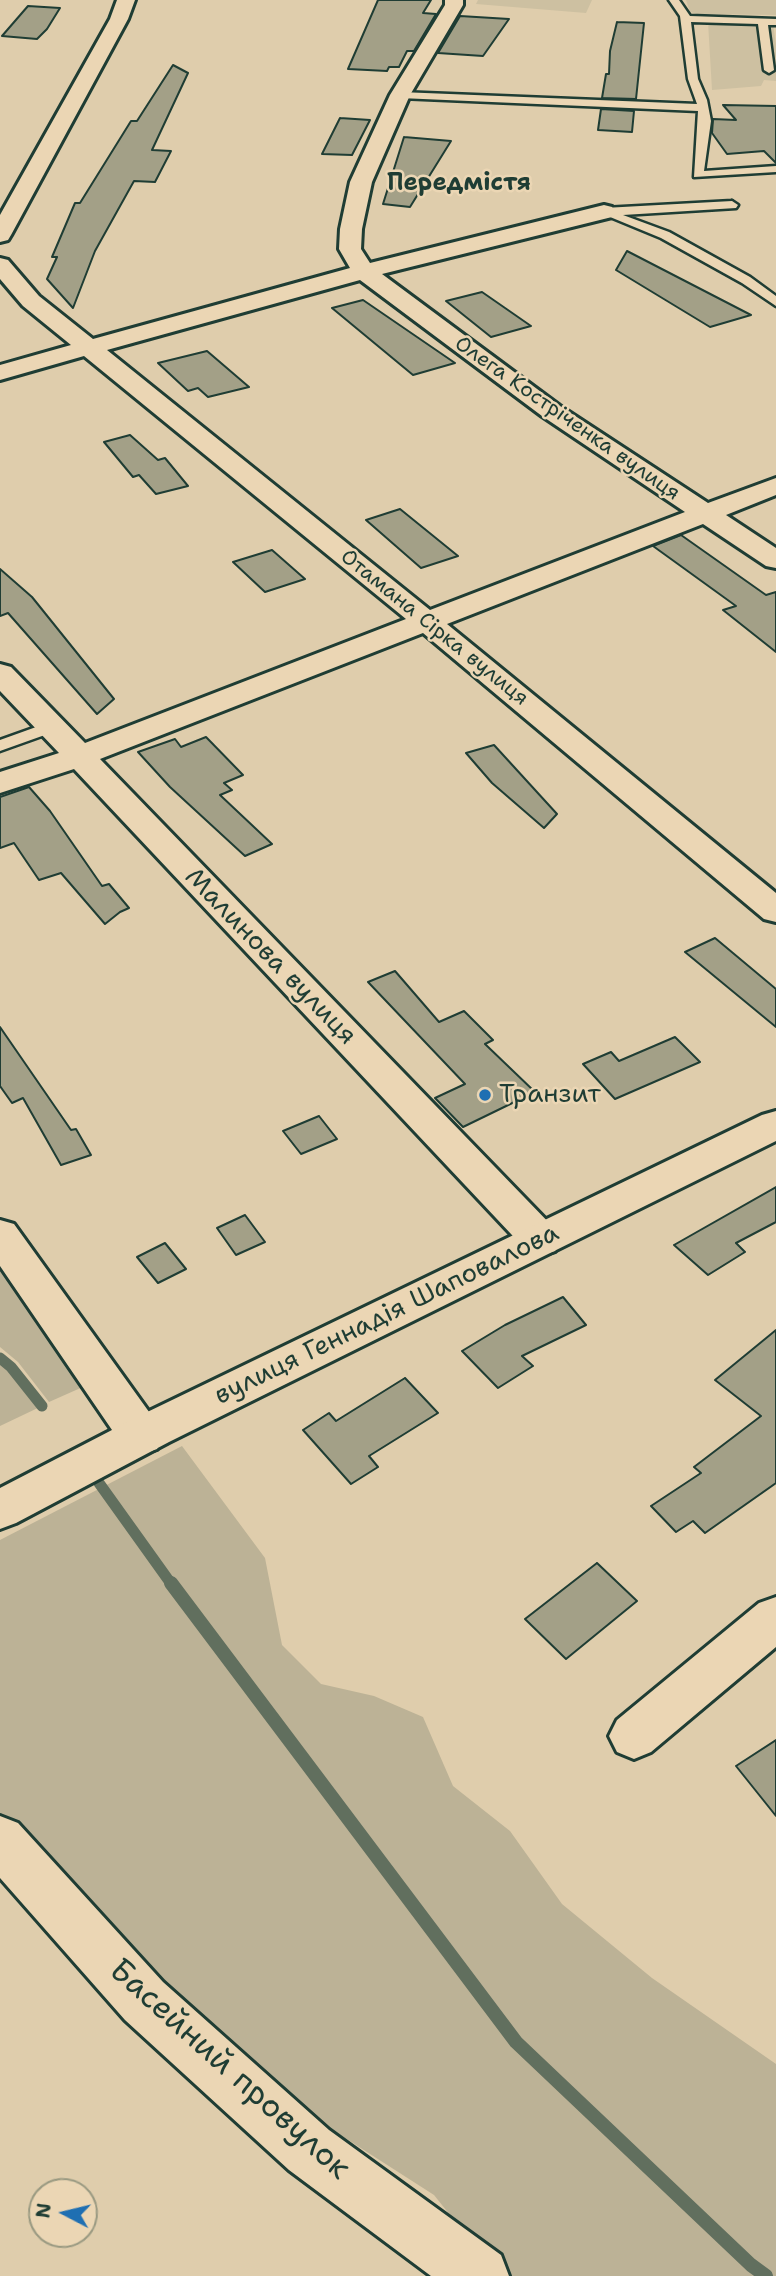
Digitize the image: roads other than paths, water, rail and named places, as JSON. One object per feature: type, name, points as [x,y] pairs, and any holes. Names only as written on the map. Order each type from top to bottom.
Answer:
[{"type":"street","points":[[0,235],[126,0]]},
{"type":"street","points":[[363,271],[350,249],[351,229],[362,182],[400,95],[454,5],[454,0]]},
{"type":"street","points":[[0,373],[363,271],[604,212]]},
{"type":"street","name":"Отамана Сірка вулиця","points":[[0,265],[32,301],[426,621],[776,911]]},
{"type":"street","name":"Олега Костріченка вулиця","points":[[363,271],[551,411],[776,560]]},
{"type":"street","points":[[0,783],[78,757],[776,486]]},
{"type":"street","name":"Малинова вулиця","points":[[0,673],[541,1240]]},
{"type":"street","name":"вулиця Геннадія Шаповалова","points":[[14,1503],[148,1432],[776,1125]]},
{"type":"street","points":[[0,1235],[148,1432]]},
{"type":"street","points":[[634,1736],[776,1618]]},
{"type":"street","name":"Басейний провулок","points":[[0,1840],[154,2011],[309,2150],[480,2276]]},
{"type":"lane","points":[[674,0],[685,19],[693,79],[705,121],[698,175],[776,169]]},
{"type":"lane","points":[[685,19],[776,22]]},
{"type":"lane","points":[[764,21],[769,70]]},
{"type":"lane","points":[[400,95],[703,108]]},
{"type":"lane","points":[[604,212],[732,205]]},
{"type":"lane","points":[[604,212],[665,235],[746,280],[776,302]]},
{"type":"lane","points":[[0,746],[50,727]]},
{"type":"waterway","points":[[0,1358],[11,1367],[42,1406]]},
{"type":"waterway","points":[[99,1483],[172,1585]]},
{"type":"waterway","points":[[171,1583],[516,2042],[751,2265],[766,2276]]},
{"type":"place","name":"Транзит","points":[[485,1095]]},
{"type":"district","name":"Передмістя","points":[[459,184]]}]
